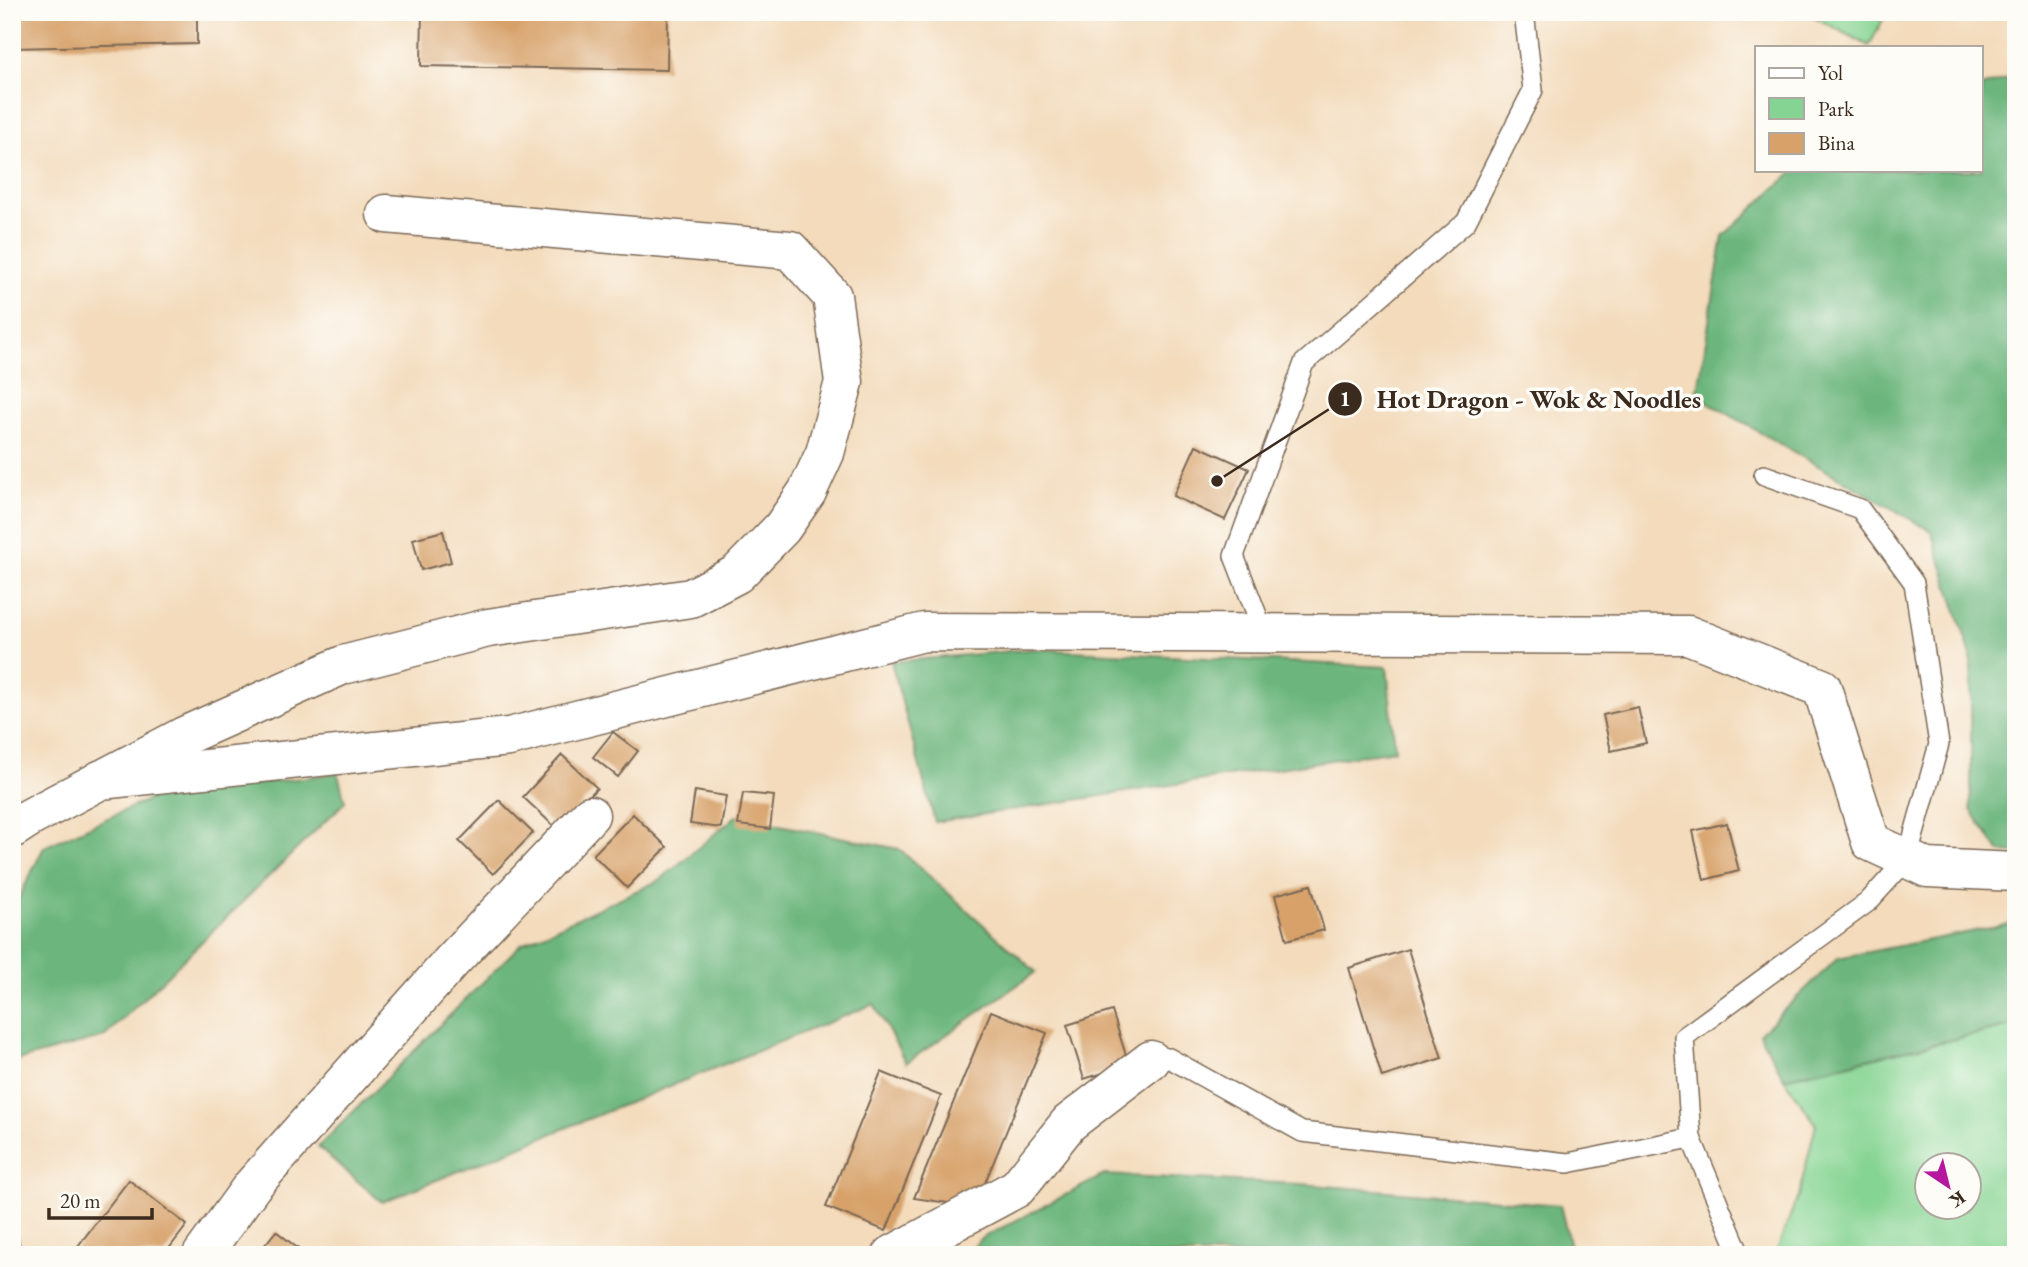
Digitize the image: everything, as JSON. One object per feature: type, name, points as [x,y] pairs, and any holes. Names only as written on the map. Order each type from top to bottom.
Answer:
[{"type":"street","points":[[12,830],[184,736],[343,665],[488,628],[691,598],[737,574],[782,528],[807,492],[825,453],[844,382],[832,296],[790,250],[386,214]]},
{"type":"street","points":[[100,780],[509,737],[924,632],[1688,635],[1822,688],[1871,842],[1927,868],[2016,872]]},
{"type":"street","points":[[202,1255],[252,1186],[443,972],[590,815]]},
{"type":"street","points":[[892,1255],[1017,1188],[1069,1124],[1151,1059]]},
{"type":"lane","points":[[1264,633],[1234,556],[1304,363],[1466,222],[1533,90],[1524,12]]},
{"type":"lane","points":[[1740,1255],[1691,1138],[1684,1037],[1868,902],[1907,859],[1939,744],[1914,583],[1860,509],[1764,475]]},
{"type":"lane","points":[[1151,1059],[1170,1058],[1302,1132],[1569,1163],[1691,1138]]},
{"type":"green space","points":[[1805,12],[1887,12],[1869,46]]},
{"type":"green space","points":[[2007,79],[2016,82],[2016,853],[2000,852],[1971,810],[1971,656],[1931,531],[1697,396],[1723,236],[1793,172],[1982,172],[1982,87]]},
{"type":"green space","points":[[1032,649],[1387,667],[1395,750],[935,822],[891,662]]},
{"type":"green space","points":[[338,773],[345,802],[104,1037],[12,1062],[12,912],[44,847],[152,798]]},
{"type":"green space","points":[[736,816],[899,849],[1036,972],[906,1063],[874,1004],[382,1202],[318,1147],[521,944],[660,880]]},
{"type":"green space","points":[[2016,923],[2016,1025],[1784,1078],[1759,1034],[1838,958]]},
{"type":"green space","points":[[2016,1025],[2016,1255],[1775,1255],[1799,1194],[1816,1124],[1784,1078]]},
{"type":"green space","points":[[1104,1175],[1301,1184],[1560,1205],[1572,1255],[968,1255],[980,1239]]},
{"type":"building","points":[[12,12],[197,12],[197,44],[12,48]]},
{"type":"building","points":[[422,12],[668,12],[667,70],[421,66]]},
{"type":"building","points":[[1196,445],[1249,469],[1225,520],[1173,496]]},
{"type":"building","points":[[443,531],[451,562],[421,570],[413,539]]},
{"type":"building","points":[[1638,707],[1646,743],[1611,751],[1603,715]]},
{"type":"building","points":[[613,732],[638,751],[618,777],[593,757]]},
{"type":"building","points":[[562,755],[597,788],[557,829],[523,797]]},
{"type":"building","points":[[695,791],[726,796],[721,828],[690,824]]},
{"type":"building","points":[[743,793],[774,796],[770,829],[738,825]]},
{"type":"building","points":[[499,800],[533,833],[493,874],[459,841]]},
{"type":"building","points":[[633,814],[667,847],[627,888],[593,855]]},
{"type":"building","points":[[1727,823],[1739,871],[1704,880],[1693,831]]},
{"type":"building","points":[[1311,885],[1324,930],[1287,940],[1275,895]]},
{"type":"building","points":[[1408,949],[1442,1058],[1382,1077],[1349,968]]},
{"type":"building","points":[[991,1011],[1047,1033],[975,1207],[914,1198]]},
{"type":"building","points":[[1112,1011],[1129,1065],[1084,1079],[1067,1025]]},
{"type":"building","points":[[881,1072],[941,1096],[886,1231],[826,1207]]},
{"type":"building","points":[[129,1180],[187,1225],[164,1255],[71,1255]]},
{"type":"building","points":[[276,1231],[306,1255],[257,1255]]},
{"type":"building","points":[[18,1236],[21,1255],[12,1255],[12,1237]]},
{"type":"place","name":"Hot Dragon - Wok & Noodles","points":[[1217,481]]}]
